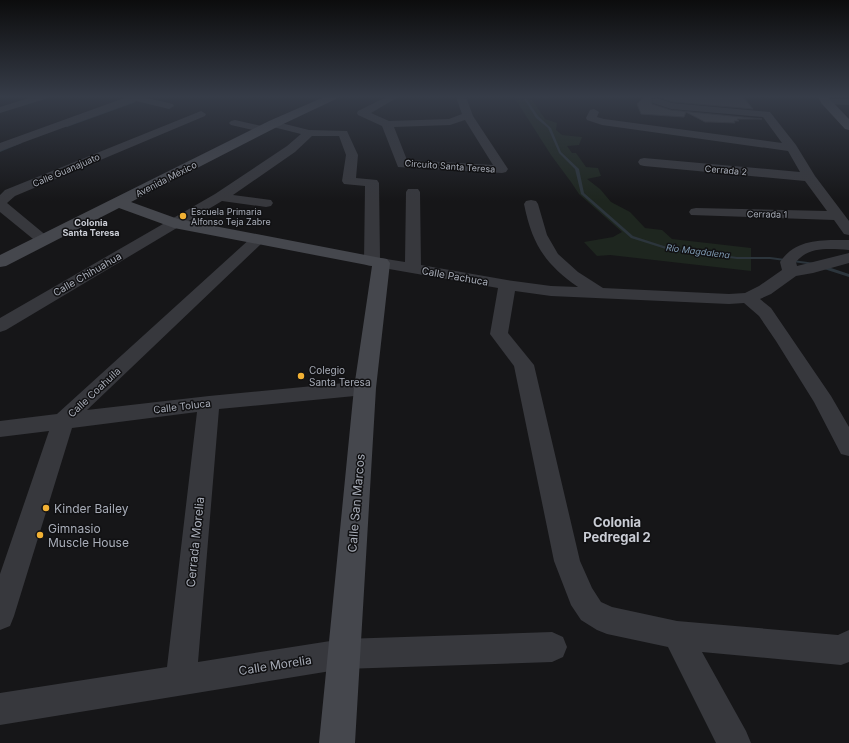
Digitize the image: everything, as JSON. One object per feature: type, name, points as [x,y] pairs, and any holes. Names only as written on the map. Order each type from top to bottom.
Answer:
[{"type":"street","points":[[0,147],[41,132]]},
{"type":"street","name":"Calle Guanajuato","points":[[0,203],[10,193],[158,132]]},
{"type":"street","name":"Avenida México","points":[[0,262],[257,132]]},
{"type":"street","points":[[301,132],[343,133],[352,154],[349,181],[372,183],[377,262]]},
{"type":"street","name":"Circuito Santa Teresa","points":[[390,132],[402,164],[502,169],[478,132]]},
{"type":"street","points":[[673,132],[792,148]]},
{"type":"street","points":[[780,132],[792,148],[809,177],[849,230]]},
{"type":"street","name":"Calle Chihuahua","points":[[0,326],[220,197],[291,149],[309,133]]},
{"type":"street","name":"Cerrada 2","points":[[644,162],[809,177]]},
{"type":"street","points":[[413,192],[413,269]]},
{"type":"street","points":[[220,197],[266,203]]},
{"type":"street","points":[[0,203],[43,240]]},
{"type":"street","name":"Calle Pachuca","points":[[119,203],[174,223],[257,240],[413,269],[551,291],[729,299],[748,298],[765,290],[795,268],[849,258]]},
{"type":"street","points":[[531,204],[539,236],[553,259],[570,276],[600,294]]},
{"type":"street","name":"Cerrada 1","points":[[696,212],[838,216]]},
{"type":"street","name":"Calle Coahuila","points":[[0,616],[64,420],[257,240]]},
{"type":"street","name":"Calle Pachuca","points":[[795,268],[793,255],[802,249],[820,245],[849,244]]},
{"type":"street","name":"Calle San Marcos","points":[[337,743],[365,388],[377,262]]},
{"type":"street","points":[[507,285],[504,311],[499,334],[524,365],[567,561],[581,596],[591,612],[607,620],[677,635],[841,650],[849,645]]},
{"type":"street","points":[[748,298],[765,312],[785,341],[824,401],[849,448]]},
{"type":"street","name":"Calle Toluca","points":[[0,429],[209,403],[365,388]]},
{"type":"street","name":"Cerrada Morelia","points":[[181,680],[209,403]]},
{"type":"street","points":[[677,635],[734,743]]},
{"type":"street","name":"Calle Morelia","points":[[0,709],[343,654],[552,647]]},
{"type":"shaded area","points":[[536,132],[558,132],[562,135],[582,137],[579,145],[567,146],[572,153],[576,153],[586,167],[598,168],[601,176],[587,179],[600,189],[611,202],[630,212],[645,228],[662,230],[672,239],[751,248],[751,271],[610,255],[597,256],[584,242],[613,237],[622,232],[579,194]]},
{"type":"waterway","name":"Río Magdalena","points":[[551,132],[560,152],[577,169],[582,193],[632,237],[669,249],[737,258],[770,258],[815,264]]},
{"type":"waterway","points":[[0,151],[20,143]]},
{"type":"waterway","name":"Río Magdalena","points":[[823,267],[849,276]]},
{"type":"place","name":"Escuela Primaria Alfonso Teja Zabre","points":[[183,216]]},
{"type":"place","name":"Colegio Santa Teresa","points":[[301,376]]},
{"type":"place","name":"Kinder Bailey","points":[[46,508]]},
{"type":"place","name":"Gimnasio Muscle House","points":[[40,535]]},
{"type":"district","name":"Colonia Santa Teresa","points":[[91,228]]},
{"type":"district","name":"Colonia Pedregal 2","points":[[617,530]]}]
